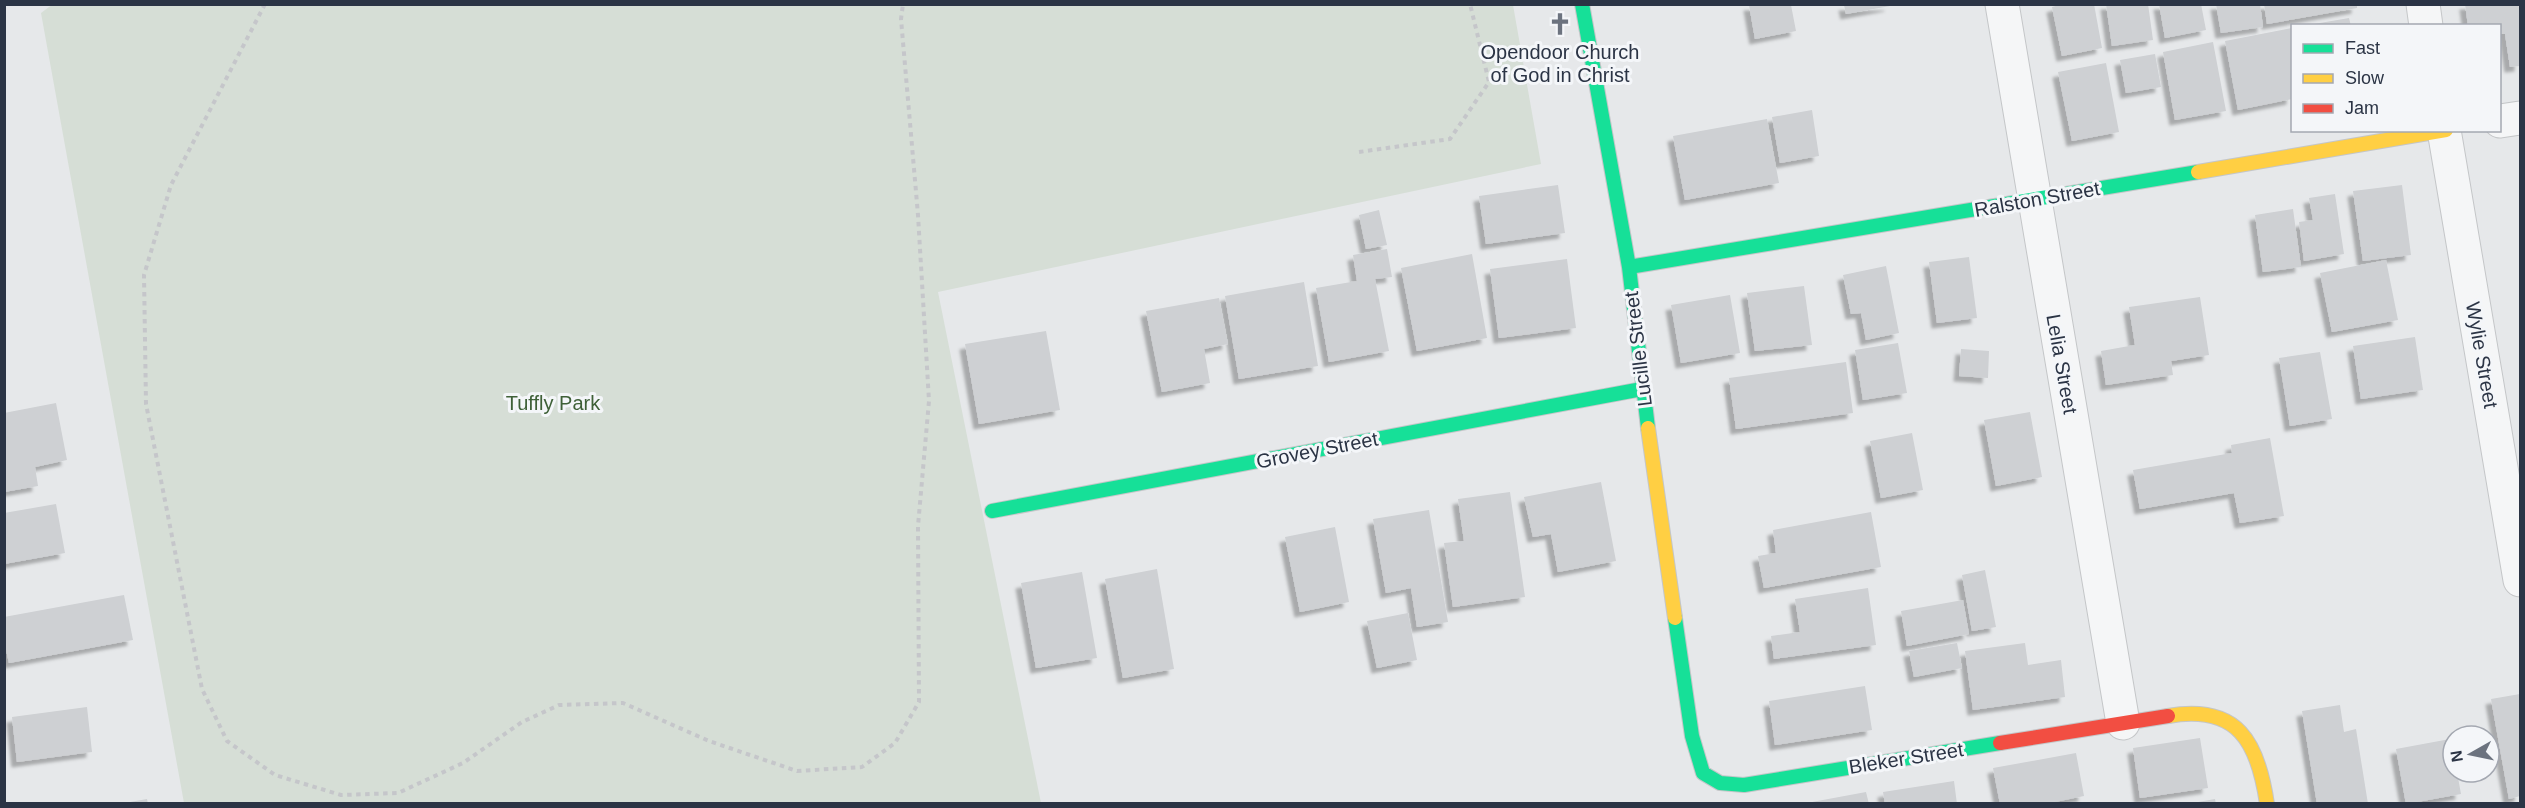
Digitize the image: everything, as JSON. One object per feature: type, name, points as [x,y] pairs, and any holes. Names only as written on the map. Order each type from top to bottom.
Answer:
[{"type":"street","name":"Lucille Street","points":[[1582,4],[1629,267],[1642,389],[1686,695]]},
{"type":"street","name":"Lelia Street","points":[[2002,4],[2123,723]]},
{"type":"street","points":[[2422,4],[2426,24]]},
{"type":"street","points":[[2501,121],[2520,118]]},
{"type":"street","name":"Ralston Street","points":[[1629,267],[2439,132]]},
{"type":"street","name":"Wylie Street","points":[[2445,132],[2520,580]]},
{"type":"street","name":"Grovey Street","points":[[992,511],[1642,389]]},
{"type":"street","name":"Bleker Street","points":[[1686,695],[1696,756],[1703,773],[1720,783],[1744,785],[2191,711],[2211,715],[2242,732],[2261,767],[2267,804]]},
{"type":"path","points":[[265,4],[171,185],[147,264],[144,275],[146,404],[202,689],[227,741],[275,775],[342,795],[399,793],[463,764],[522,722],[559,705],[623,703],[709,741],[797,771],[862,766],[895,743],[918,702],[918,526],[929,401],[918,215],[901,19],[903,4]]},
{"type":"path","points":[[1359,152],[1450,140],[1489,82],[1470,4]]},
{"type":"green space","name":"Tuffly Park","points":[[53,4],[1513,5],[1541,164],[938,292],[1041,803],[184,803],[41,13]]},
{"type":"building","points":[[2063,4],[2094,4],[2102,48],[2062,56],[2052,7]]},
{"type":"building","points":[[2106,4],[2148,4],[2153,40],[2112,46]]},
{"type":"building","points":[[2159,4],[2201,4],[2206,30],[2165,38]]},
{"type":"building","points":[[2216,4],[2260,4],[2263,27],[2221,33]]},
{"type":"building","points":[[2264,4],[2357,4],[2357,8],[2267,24]]},
{"type":"building","points":[[2465,4],[2520,4],[2520,66],[2510,67],[2505,34],[2501,34],[2501,24],[2468,24]]},
{"type":"building","points":[[1749,5],[1791,5],[1796,31],[1755,39]]},
{"type":"building","points":[[1844,5],[1890,5],[1890,6],[1846,14]]},
{"type":"building","points":[[2349,18],[2350,24],[2314,24]]},
{"type":"building","points":[[2291,28],[2291,99],[2238,110],[2225,41]]},
{"type":"building","points":[[2213,42],[2226,111],[2175,120],[2163,52]]},
{"type":"building","points":[[2155,54],[2161,87],[2126,93],[2120,60]]},
{"type":"building","points":[[2106,63],[2119,132],[2072,141],[2058,72]]},
{"type":"building","points":[[1812,110],[1819,156],[1780,163],[1772,117]]},
{"type":"building","points":[[1767,119],[1779,183],[1685,200],[1673,136]]},
{"type":"building","points":[[1558,185],[1565,233],[1486,244],[1479,196]]},
{"type":"building","points":[[2402,185],[2411,255],[2363,261],[2353,191]]},
{"type":"building","points":[[2335,194],[2344,254],[2304,261],[2299,222],[2313,220],[2309,198]]},
{"type":"building","points":[[2293,209],[2301,267],[2263,272],[2255,215]]},
{"type":"building","points":[[1379,210],[1387,245],[1366,249],[1359,215]]},
{"type":"building","points":[[1387,249],[1392,277],[1375,279],[1389,351],[1329,362],[1316,288],[1357,281],[1353,255]]},
{"type":"building","points":[[1472,254],[1487,338],[1417,351],[1401,268]]},
{"type":"building","points":[[1969,257],[1977,318],[1937,323],[1929,262]]},
{"type":"building","points":[[1567,259],[1576,328],[1499,338],[1490,269]]},
{"type":"building","points":[[2386,260],[2398,320],[2332,332],[2320,273]]},
{"type":"building","points":[[1886,266],[1899,333],[1866,340],[1861,313],[1851,314],[1843,275]]},
{"type":"building","points":[[1304,282],[1318,366],[1239,379],[1225,296]]},
{"type":"building","points":[[1804,286],[1812,345],[1755,351],[1747,293]]},
{"type":"building","points":[[1730,295],[1740,353],[1681,363],[1671,305]]},
{"type":"building","points":[[2200,297],[2209,355],[2171,361],[2173,375],[2106,385],[2101,351],[2135,345],[2129,307]]},
{"type":"building","points":[[1219,298],[1228,344],[1204,349],[1210,383],[1162,392],[1146,311]]},
{"type":"building","points":[[1046,331],[1060,410],[979,424],[965,344]]},
{"type":"building","points":[[2415,337],[2423,390],[2361,399],[2353,346]]},
{"type":"building","points":[[1898,343],[1907,393],[1863,400],[1855,350]]},
{"type":"building","points":[[1961,349],[1989,351],[1988,378],[1959,376]]},
{"type":"building","points":[[2320,352],[2332,419],[2290,426],[2279,358]]},
{"type":"building","points":[[1846,362],[1853,413],[1736,429],[1729,378]]},
{"type":"building","points":[[56,403],[67,460],[35,467],[38,486],[4,492],[4,413]]},
{"type":"building","points":[[2030,412],[2042,477],[1996,486],[1984,420]]},
{"type":"building","points":[[1912,433],[1923,490],[1881,498],[1870,441]]},
{"type":"building","points":[[2270,438],[2284,516],[2240,523],[2234,493],[2140,509],[2133,470],[2232,453],[2231,445]]},
{"type":"building","points":[[1601,482],[1616,561],[1558,572],[1551,534],[1533,537],[1524,497]]},
{"type":"building","points":[[1510,492],[1525,597],[1453,607],[1444,543],[1464,541],[1458,499]]},
{"type":"building","points":[[56,504],[65,553],[4,564],[4,513]]},
{"type":"building","points":[[1429,510],[1448,622],[1417,627],[1411,588],[1386,593],[1373,519]]},
{"type":"building","points":[[1871,512],[1881,567],[1764,588],[1758,556],[1776,553],[1773,530]]},
{"type":"building","points":[[1335,527],[1349,602],[1300,612],[1285,537]]},
{"type":"building","points":[[1157,569],[1174,669],[1123,678],[1105,579]]},
{"type":"building","points":[[1985,570],[1996,627],[1972,631],[1962,575]]},
{"type":"building","points":[[1082,572],[1097,658],[1036,668],[1021,583]]},
{"type":"building","points":[[1868,588],[1876,645],[1774,659],[1771,636],[1800,632],[1795,599]]},
{"type":"building","points":[[124,595],[133,640],[9,663],[4,641],[4,617]]},
{"type":"building","points":[[1963,600],[1969,634],[1907,646],[1901,611]]},
{"type":"building","points":[[1408,613],[1417,660],[1377,668],[1367,621]]},
{"type":"building","points":[[1957,643],[1962,668],[1914,677],[1909,651]]},
{"type":"building","points":[[2025,643],[2028,665],[2061,660],[2065,697],[1973,710],[1965,651]]},
{"type":"building","points":[[1865,686],[1872,730],[1775,745],[1769,701]]},
{"type":"building","points":[[2520,694],[2520,796],[2509,799],[2501,755],[2501,724],[2496,724],[2491,699]]},
{"type":"building","points":[[2340,705],[2344,732],[2356,729],[2368,804],[2317,804],[2302,711]]},
{"type":"building","points":[[87,707],[92,752],[17,762],[12,717]]},
{"type":"building","points":[[2200,738],[2208,788],[2140,798],[2133,748]]},
{"type":"building","points":[[2441,741],[2441,784],[2459,784],[2461,794],[2406,804],[2396,749]]},
{"type":"building","points":[[2076,753],[2084,796],[2045,804],[2000,804],[1993,768]]},
{"type":"building","points":[[1954,781],[1957,804],[1885,804],[1883,792]]},
{"type":"building","points":[[1866,792],[1869,804],[1812,804],[1812,802]]},
{"type":"building","points":[[147,799],[148,804],[130,804],[130,802]]},
{"type":"building","points":[[2215,799],[2216,804],[2198,804],[2198,802]]},
{"type":"traffic: fast","points":[[1582,4],[1629,267],[1648,428]]},
{"type":"traffic: fast","points":[[1629,267],[2198,172]]},
{"type":"traffic: fast","points":[[992,511],[1642,389]]},
{"type":"traffic: fast","points":[[1675,618],[1692,736],[1703,773],[1720,783],[1744,785],[2000,743]]},
{"type":"traffic: slow","points":[[2198,172],[2434,132]]},
{"type":"traffic: slow","points":[[1648,428],[1675,618]]},
{"type":"traffic: slow","points":[[2168,716],[2192,714],[2212,716],[2228,722],[2240,732],[2258,762],[2267,804]]},
{"type":"traffic: jam","points":[[2000,743],[2168,716]]},
{"type":"place","name":"Opendoor Church of God in Christ","points":[[1560,24]]}]
